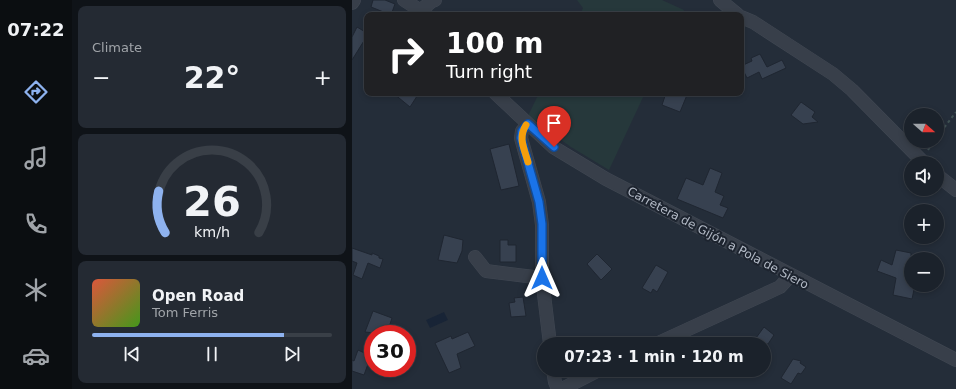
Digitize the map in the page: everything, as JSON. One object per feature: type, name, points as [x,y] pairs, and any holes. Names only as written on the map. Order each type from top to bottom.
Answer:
[{"type":"street","points":[[404,0],[424,12],[432,1],[435,0]]},
{"type":"street","points":[[720,0],[734,12]]},
{"type":"street","points":[[744,18],[753,22],[833,74],[852,90],[917,156]]},
{"type":"street","name":"Carretera de Gijón a Pola de Siero","points":[[498,96],[554,147],[606,179],[790,276],[956,360]]},
{"type":"street","points":[[528,124],[522,131],[521,138],[539,202],[542,224],[542,278],[549,337]]},
{"type":"street","points":[[944,181],[956,190]]},
{"type":"street","points":[[475,257],[486,270],[542,278]]},
{"type":"street","points":[[671,337],[780,287],[790,276]]},
{"type":"street","points":[[554,377],[558,389]]},
{"type":"street","points":[[562,389],[585,377]]},
{"type":"path","points":[[944,128],[956,112]]},
{"type":"shaded area","points":[[577,0],[662,0],[684,10],[683,12],[581,12],[583,8]]},
{"type":"shaded area","points":[[538,96],[644,96],[609,170],[571,147],[528,116]]},
{"type":"water","points":[[444,312],[448,320],[430,328],[426,320]]},
{"type":"building","points":[[373,0],[385,0],[395,4],[392,12],[384,12],[371,7]]},
{"type":"building","points":[[357,27],[364,31],[364,41],[352,60],[352,37]]},
{"type":"building","points":[[760,54],[767,67],[782,60],[786,68],[762,79],[759,72],[747,78],[744,72],[744,65],[752,61],[751,58]]},
{"type":"building","points":[[397,96],[417,96],[410,107]]},
{"type":"building","points":[[665,96],[687,96],[680,112],[662,105]]},
{"type":"building","points":[[801,102],[815,112],[812,117],[818,122],[803,124],[791,115]]},
{"type":"building","points":[[509,144],[519,186],[501,190],[490,149]]},
{"type":"building","points":[[710,168],[722,173],[715,192],[724,196],[720,205],[728,208],[723,218],[677,199],[686,178],[703,185]]},
{"type":"building","points":[[444,235],[463,240],[462,251],[457,263],[438,260]]},
{"type":"building","points":[[500,240],[508,240],[508,245],[516,245],[516,262],[500,262]]},
{"type":"building","points":[[352,248],[379,256],[379,258],[383,259],[380,268],[368,263],[362,279],[353,275],[357,263],[352,261]]},
{"type":"building","points":[[896,250],[906,252],[904,252],[904,292],[914,292],[912,299],[893,295],[896,278],[877,271],[881,260],[892,265]]},
{"type":"building","points":[[597,254],[612,269],[601,280],[587,264]]},
{"type":"building","points":[[656,265],[668,272],[657,292],[653,289],[651,293],[642,288]]},
{"type":"building","points":[[523,297],[526,316],[511,317],[509,303],[515,302],[514,298]]},
{"type":"building","points":[[373,311],[392,318],[390,325],[368,325]]},
{"type":"building","points":[[764,327],[774,335],[771,340],[771,337],[757,337]]},
{"type":"building","points":[[468,332],[475,346],[457,354],[461,368],[449,373],[435,343],[451,336],[452,339]]},
{"type":"building","points":[[358,350],[364,353],[364,375],[352,371],[352,360],[354,361]]},
{"type":"building","points":[[793,359],[801,361],[800,363],[806,367],[801,374],[798,373],[791,384],[781,378]]},
{"type":"slow traffic","points":[[526,125],[522,131],[521,138],[528,162]]},
{"type":"route","points":[[542,278],[542,224],[539,202],[521,138],[522,131],[528,124],[554,147]]}]
